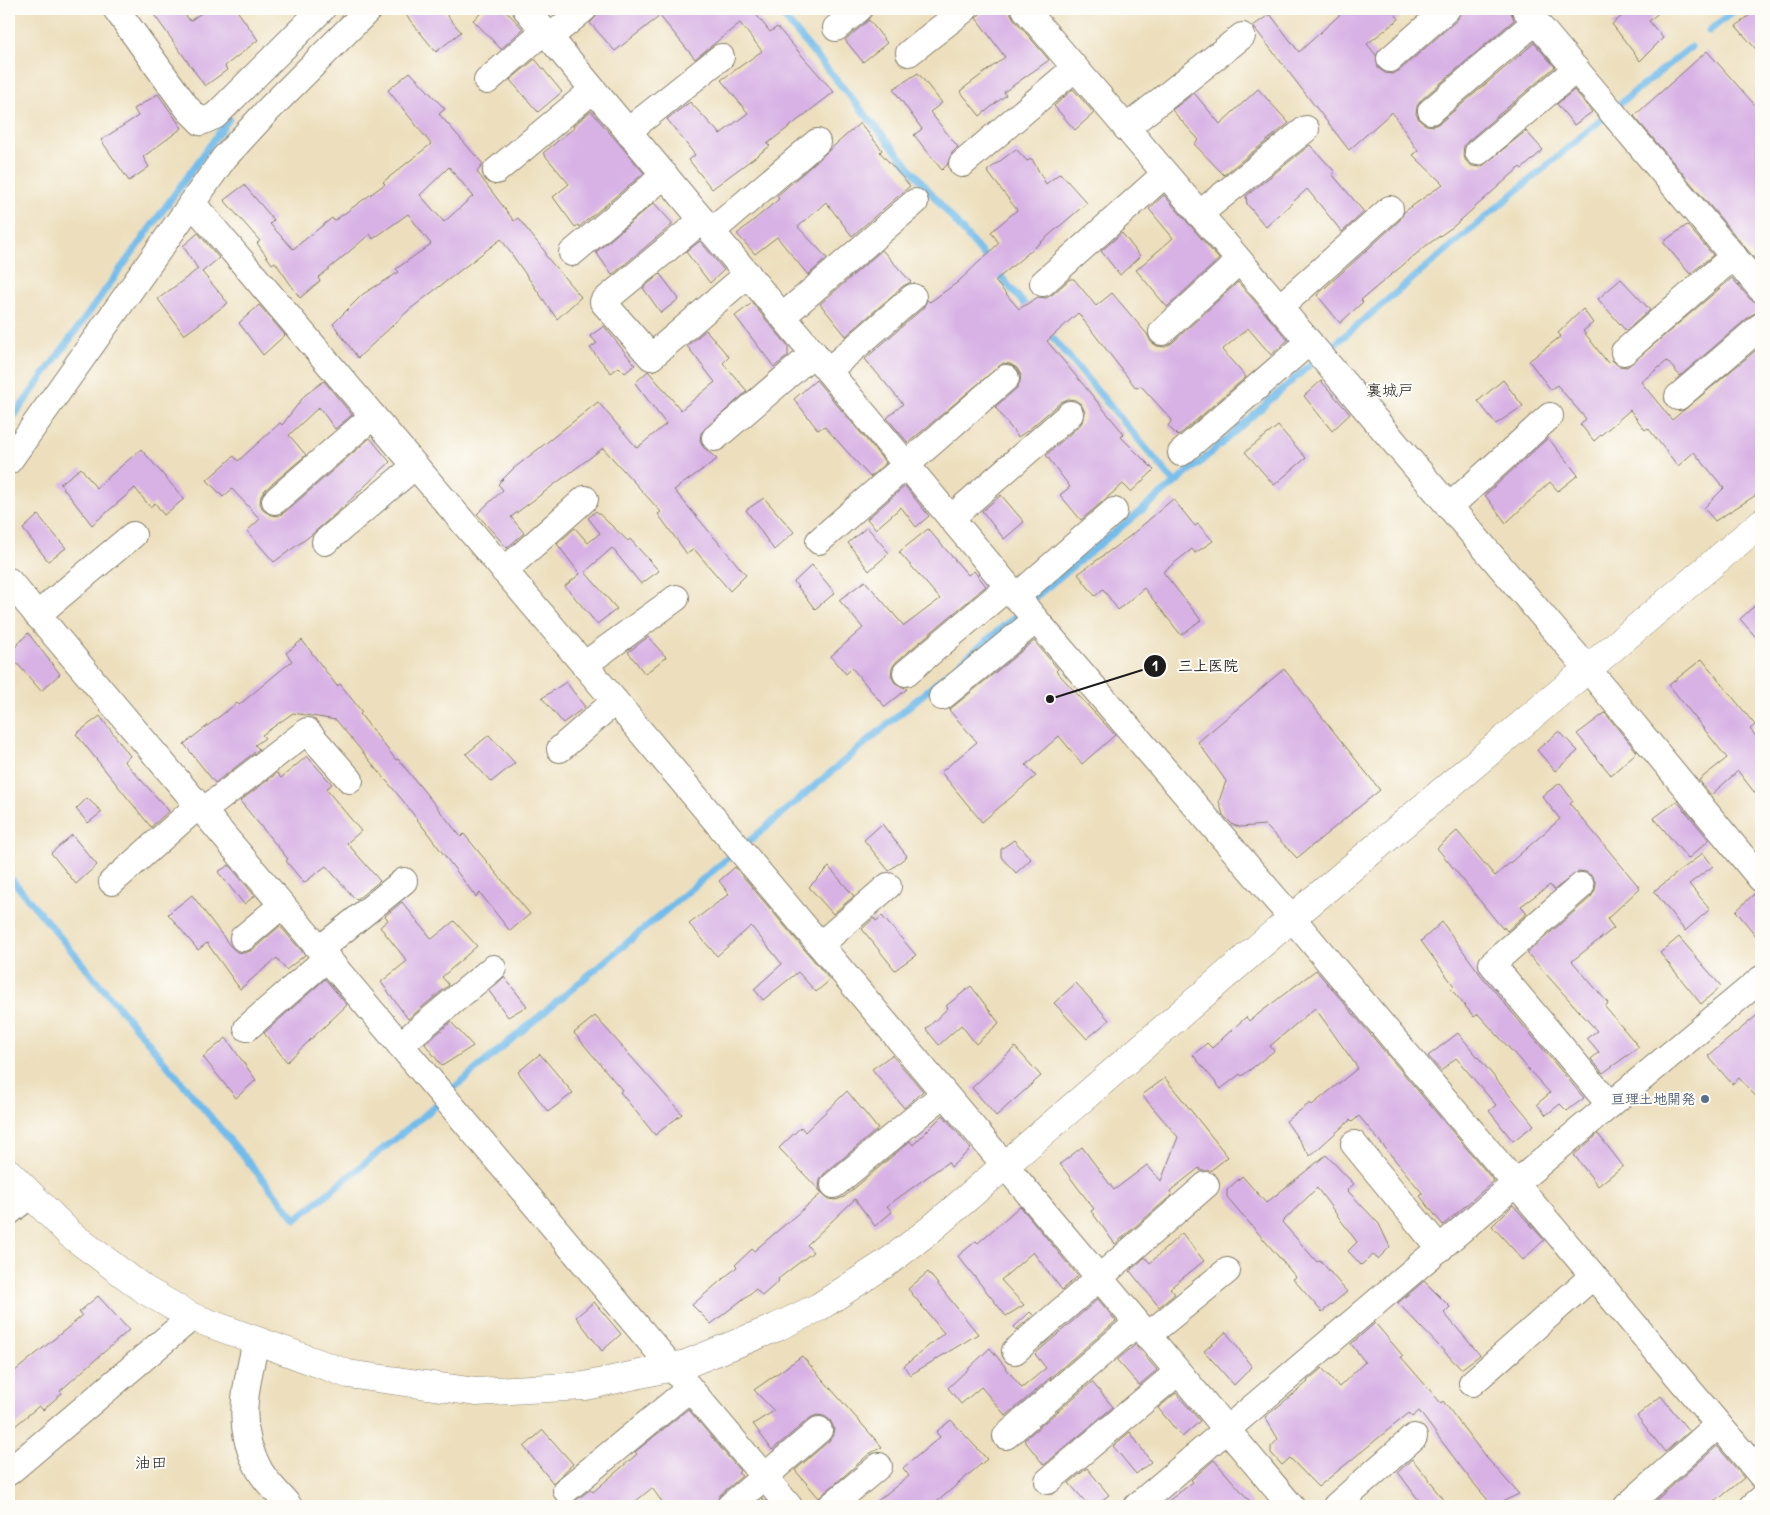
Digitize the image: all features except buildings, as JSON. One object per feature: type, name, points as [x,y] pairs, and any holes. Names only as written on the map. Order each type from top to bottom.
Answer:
[{"type":"street","points":[[116,9],[188,109],[201,122],[215,116],[322,9]]},
{"type":"street","points":[[9,460],[230,151],[268,110],[369,9]]},
{"type":"street","points":[[526,9],[1012,592],[1292,918],[1761,1476]]},
{"type":"street","points":[[487,81],[547,34],[584,9]]},
{"type":"street","points":[[836,28],[859,9]]},
{"type":"street","points":[[909,53],[965,9]]},
{"type":"street","points":[[1024,9],[1587,668],[1761,879]]},
{"type":"street","points":[[1390,59],[1448,9]]},
{"type":"street","points":[[1431,111],[1530,15],[1761,289]]},
{"type":"street","points":[[1126,128],[1242,36]]},
{"type":"street","points":[[628,131],[721,57]]},
{"type":"street","points":[[962,164],[1075,68]]},
{"type":"street","points":[[1478,152],[1576,69]]},
{"type":"street","points":[[496,171],[593,90]]},
{"type":"street","points":[[1199,214],[1306,129]]},
{"type":"street","points":[[748,274],[651,357],[603,302],[816,142]]},
{"type":"street","points":[[1043,282],[1165,174]]},
{"type":"street","points":[[572,253],[665,175]]},
{"type":"street","points":[[783,316],[915,202]]},
{"type":"street","points":[[193,204],[615,701],[1003,1166],[1291,1506]]},
{"type":"street","points":[[1279,308],[1390,209]]},
{"type":"street","points":[[1624,352],[1734,256]]},
{"type":"street","points":[[1162,332],[1239,261]]},
{"type":"street","points":[[715,438],[913,297]]},
{"type":"street","points":[[1678,397],[1761,326]]},
{"type":"street","points":[[1181,454],[1309,342]]},
{"type":"street","points":[[819,540],[1006,378]]},
{"type":"street","points":[[951,518],[1070,414]]},
{"type":"street","points":[[275,502],[373,416]]},
{"type":"street","points":[[1449,507],[1550,416]]},
{"type":"street","points":[[325,542],[415,466]]},
{"type":"street","points":[[504,571],[585,499]]},
{"type":"street","points":[[906,673],[1114,511]]},
{"type":"street","points":[[9,1173],[70,1234],[145,1290],[192,1317],[348,1374],[476,1392],[585,1386],[686,1364],[775,1328],[819,1307],[891,1260],[930,1230],[1292,918],[1761,523]]},
{"type":"street","points":[[37,615],[133,535]]},
{"type":"street","points":[[9,581],[789,1506]]},
{"type":"street","points":[[584,665],[676,598]]},
{"type":"street","points":[[942,698],[1036,620]]},
{"type":"street","points":[[560,749],[615,701]]},
{"type":"street","points":[[112,882],[201,808],[307,731],[350,780]]},
{"type":"street","points":[[247,1028],[323,954],[404,881]]},
{"type":"street","points":[[820,945],[888,886]]},
{"type":"street","points":[[1581,886],[1492,964],[1610,1105]]},
{"type":"street","points":[[243,938],[282,905]]},
{"type":"street","points":[[400,1045],[493,968]]},
{"type":"street","points":[[1137,1506],[1228,1431],[1515,1184],[1761,979]]},
{"type":"street","points":[[834,1185],[944,1094]]},
{"type":"street","points":[[1354,1144],[1440,1249]]},
{"type":"street","points":[[1015,1351],[1098,1277],[1206,1186]]},
{"type":"street","points":[[9,1212],[30,1195]]},
{"type":"street","points":[[1006,1436],[1142,1329],[1227,1271]]},
{"type":"street","points":[[1472,1383],[1593,1276]]},
{"type":"street","points":[[9,1472],[192,1317]]},
{"type":"street","points":[[256,1341],[247,1380],[243,1424],[249,1448],[261,1472],[289,1506]]},
{"type":"street","points":[[1048,1481],[1178,1372]]},
{"type":"street","points":[[566,1490],[689,1389]]},
{"type":"street","points":[[1627,1506],[1718,1425]]},
{"type":"street","points":[[730,1506],[819,1430]]},
{"type":"street","points":[[1336,1506],[1414,1437]]},
{"type":"street","points":[[831,1506],[879,1466]]},
{"type":"street","points":[[1753,1506],[1761,1499]]},
{"type":"waterway","points":[[777,9],[1030,311]]},
{"type":"waterway","points":[[1709,31],[1736,9]]},
{"type":"waterway","points":[[1618,105],[1691,47]]},
{"type":"waterway","points":[[9,423],[229,119]]},
{"type":"waterway","points":[[1328,350],[1602,119]]},
{"type":"waterway","points":[[1047,331],[1175,483]]},
{"type":"waterway","points":[[1034,598],[1203,460],[1312,363]]},
{"type":"waterway","points":[[747,843],[1017,615]]},
{"type":"waterway","points":[[449,1092],[727,859]]},
{"type":"waterway","points":[[9,876],[296,1219],[437,1105]]},
{"type":"place","name":"三上医院","points":[[1050,699]]},
{"type":"place","name":"亘理土地開発","points":[[1705,1099]]},
{"type":"district","name":"裏城戸","points":[[1390,390]]},
{"type":"district","name":"油田","points":[[151,1462]]}]
